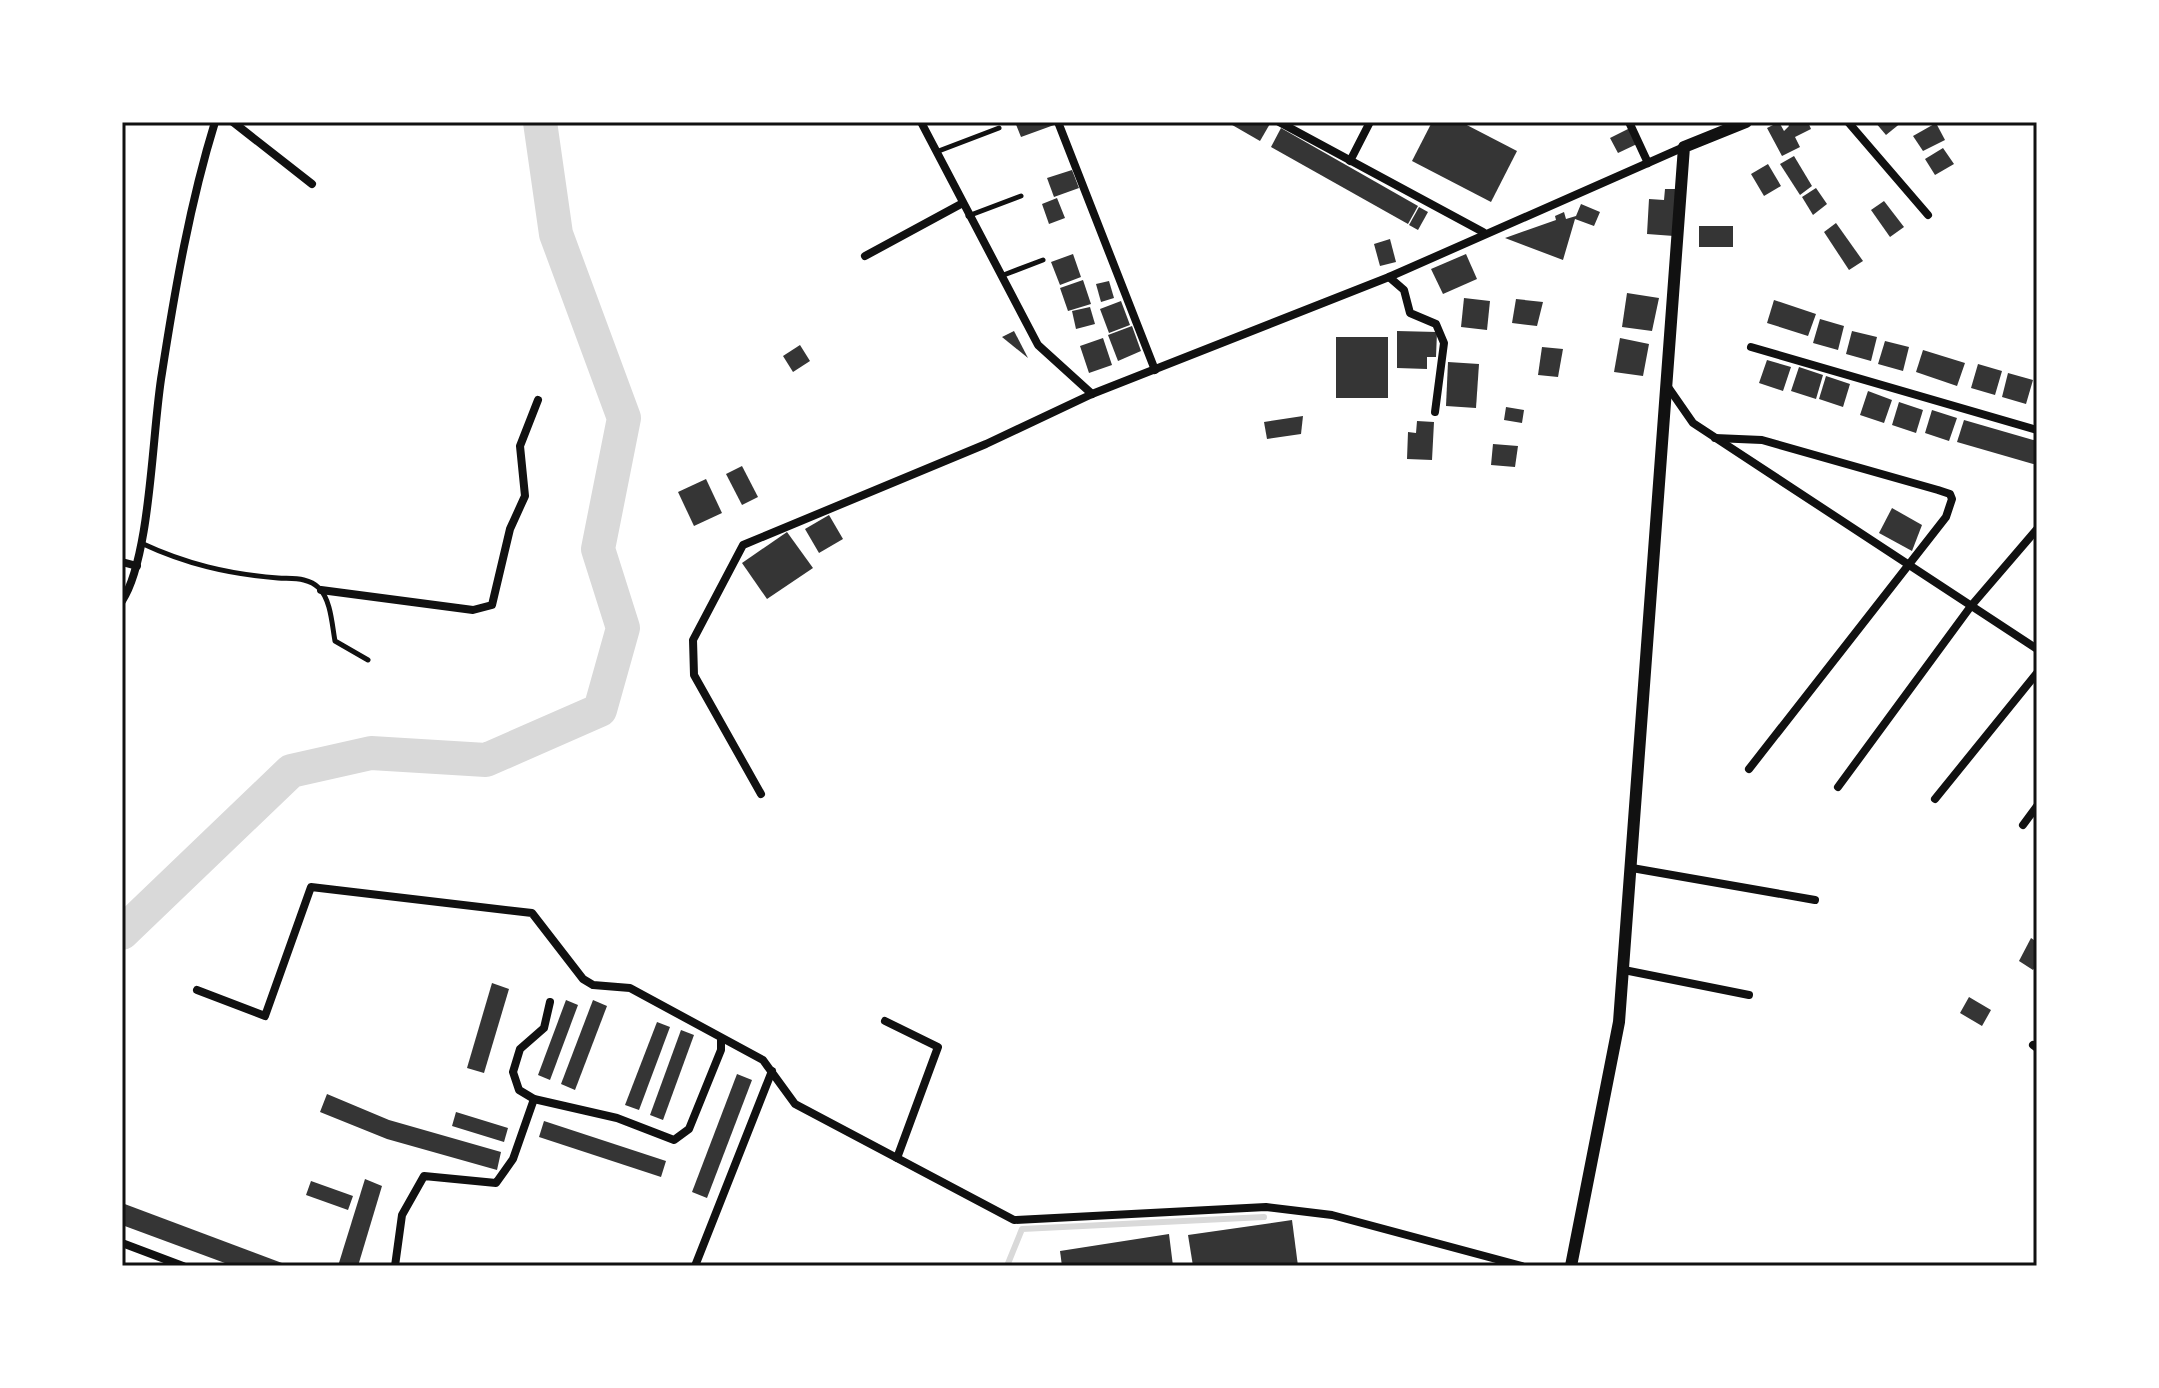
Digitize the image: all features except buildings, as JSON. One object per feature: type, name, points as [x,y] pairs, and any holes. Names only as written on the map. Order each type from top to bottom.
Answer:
[{"type":"street","points":[[122,601],[137,566],[161,374],[202,165],[215,122]]},
{"type":"street","points":[[233,122],[312,184]]},
{"type":"street","points":[[921,122],[967,216],[1038,345],[1092,394]]},
{"type":"street","points":[[1058,122],[1155,370]]},
{"type":"street","points":[[1279,122],[1483,232]]},
{"type":"street","points":[[1350,161],[1370,122]]},
{"type":"street","points":[[1629,122],[1648,163]]},
{"type":"street","points":[[761,794],[694,675],[693,640],[743,545],[986,444],[1092,394],[1389,277],[1483,232],[1746,122]]},
{"type":"street","points":[[1848,122],[1928,215]]},
{"type":"street","points":[[1571,1266],[1619,1022],[1684,147]]},
{"type":"street","points":[[865,256],[961,204]]},
{"type":"street","points":[[1389,277],[1404,290],[1410,313],[1436,324],[1444,343],[1435,412]]},
{"type":"street","points":[[1751,347],[2037,430]]},
{"type":"street","points":[[1668,387],[1693,423],[2037,649]]},
{"type":"street","points":[[321,590],[473,610],[492,605],[510,529],[525,496],[520,446],[538,400]]},
{"type":"street","points":[[1715,438],[1762,440],[1950,494],[1951,504],[1946,517],[1749,769]]},
{"type":"street","points":[[1838,787],[1971,606],[2037,529]]},
{"type":"street","points":[[122,562],[137,566]]},
{"type":"street","points":[[1935,799],[2037,673]]},
{"type":"street","points":[[2023,825],[2037,806]]},
{"type":"street","points":[[1632,868],[1815,900]]},
{"type":"street","points":[[197,990],[265,1016],[311,887],[532,913],[583,979],[593,985],[630,988],[763,1060],[795,1104],[1014,1220],[1266,1207],[1332,1215],[1522,1266]]},
{"type":"street","points":[[1624,970],[1749,995]]},
{"type":"street","points":[[550,1002],[544,1028],[520,1049],[513,1072],[519,1090],[534,1099],[606,1115],[674,1140],[689,1129],[721,1050],[721,1039]]},
{"type":"street","points":[[885,1021],[938,1047],[897,1158]]},
{"type":"street","points":[[695,1266],[772,1071]]},
{"type":"street","points":[[395,1266],[402,1215],[424,1176],[496,1183],[513,1159],[534,1099]]},
{"type":"street","points":[[122,1243],[183,1266]]},
{"type":"lane","points":[[936,153],[999,128]]},
{"type":"lane","points":[[967,216],[1021,196]]},
{"type":"lane","points":[[1000,277],[1043,260]]},
{"type":"lane","points":[[141,543],[174,559],[226,574],[308,580],[321,590],[335,641],[368,660]]},
{"type":"waterway","points":[[122,933],[291,771],[371,753],[486,760],[600,710],[623,628],[598,549],[624,418],[556,234],[540,122]]},
{"type":"waterway","points":[[1007,1266],[1022,1229],[1264,1217]]}]
